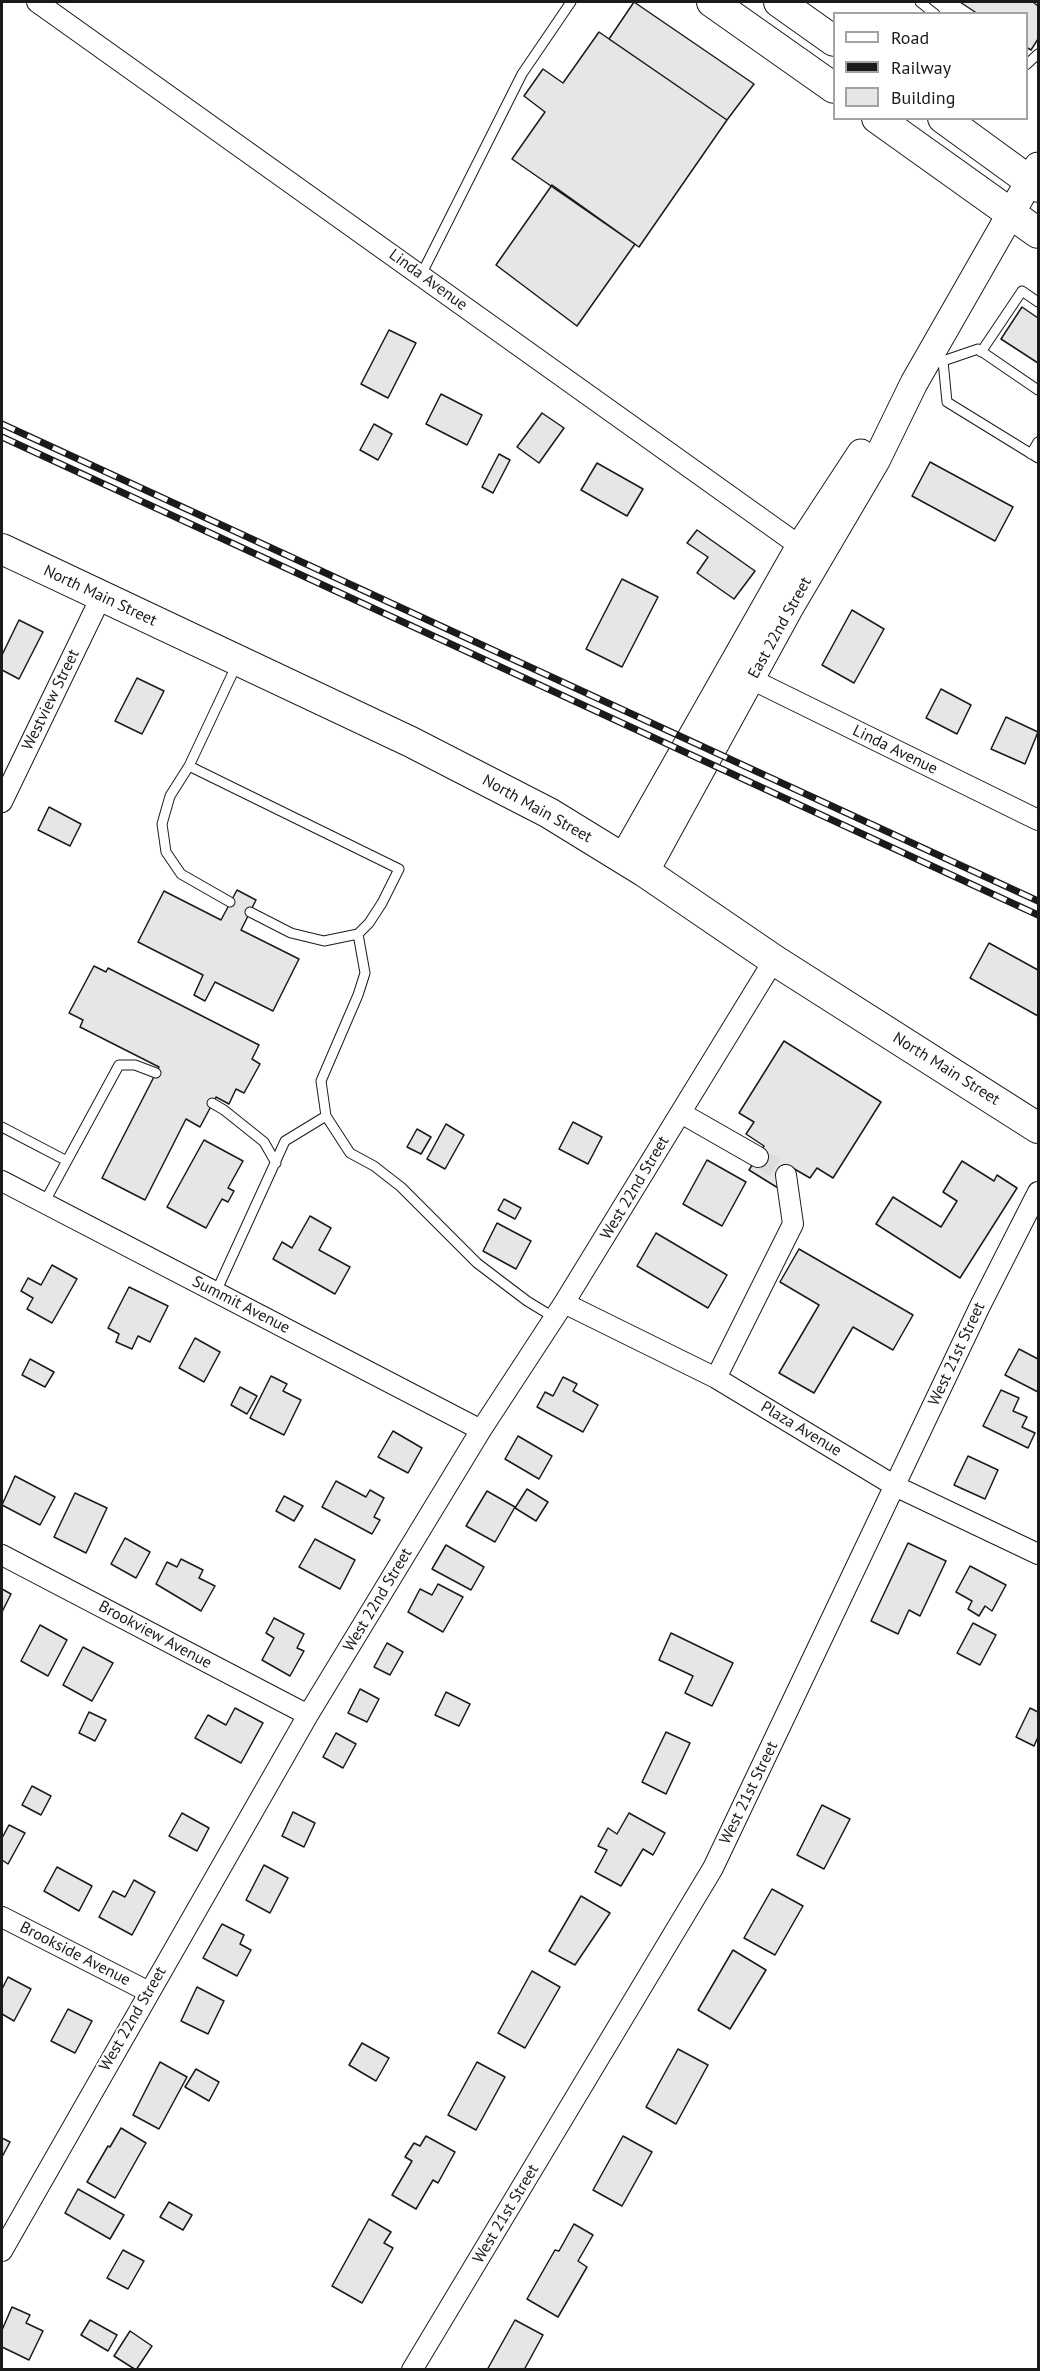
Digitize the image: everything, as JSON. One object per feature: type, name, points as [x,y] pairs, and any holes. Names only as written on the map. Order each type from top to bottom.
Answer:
[{"type":"main road","points":[[712,2],[833,87]]},
{"type":"main road","points":[[779,2],[833,40]]},
{"type":"main road","points":[[880,120],[1038,233]]},
{"type":"main road","points":[[946,120],[1036,178]]},
{"type":"main road","name":"East 22nd Street","points":[[634,865],[809,552],[876,461],[915,383],[937,357],[1011,214],[1036,178]]},
{"type":"main road","name":"North Main Street","points":[[2,549],[411,742],[549,813],[634,865],[774,960],[1038,1128]]},
{"type":"main road","name":"East 22nd Street","points":[[634,865],[751,679],[809,552]]},
{"type":"street","name":"Linda Avenue","points":[[37,2],[809,552]]},
{"type":"street","name":"Westview Street","points":[[2,802],[101,597]]},
{"type":"street","name":"Linda Avenue","points":[[751,679],[1038,819]]},
{"type":"street","name":"West 22nd Street","points":[[2,2251],[308,1715],[481,1430],[560,1310],[774,960]]},
{"type":"street","points":[[681,1113],[758,1156]]},
{"type":"street","points":[[716,1378],[794,1224],[786,1175]]},
{"type":"street","name":"Summit Avenue","points":[[2,1181],[481,1430]]},
{"type":"street","name":"West 21st Street","points":[[412,2370],[713,1868],[980,1306],[1038,1192]]},
{"type":"street","name":"Plaza Avenue","points":[[560,1310],[716,1378],[895,1486],[1038,1554]]},
{"type":"street","name":"Brookview Avenue","points":[[2,1555],[308,1715]]},
{"type":"street","name":"Brookside Avenue","points":[[2,1917],[149,1992]]},
{"type":"lane","points":[[421,275],[522,75],[571,2]]},
{"type":"lane","points":[[920,2],[930,12]]},
{"type":"lane","points":[[981,352],[1022,291],[1038,303]]},
{"type":"lane","points":[[1038,390],[978,350],[937,357],[947,402],[1035,456],[1038,442]]},
{"type":"lane","points":[[230,902],[182,874],[166,852],[162,824],[170,796],[189,766],[238,661]]},
{"type":"lane","points":[[189,766],[399,869],[382,903],[369,923],[358,934],[324,941],[291,933],[250,912]]},
{"type":"lane","points":[[358,934],[365,973],[358,995],[321,1081],[326,1116],[350,1153],[374,1166],[401,1187],[477,1263],[527,1301],[560,1310]]},
{"type":"lane","points":[[44,1203],[119,1065],[135,1065],[156,1073]]},
{"type":"lane","points":[[212,1103],[264,1142],[276,1163]]},
{"type":"lane","points":[[216,1292],[285,1141],[326,1116]]},
{"type":"lane","points":[[2,1127],[67,1161]]},
{"type":"building","points":[[634,2],[754,84],[727,120],[609,39]]},
{"type":"building","points":[[960,2],[1033,2],[1038,6],[1038,39],[1031,50],[1028,48],[1028,12],[975,12]]},
{"type":"building","points":[[599,32],[727,120],[639,247],[512,159],[545,112],[524,96],[543,69],[563,83]]},
{"type":"building","points":[[552,185],[635,244],[577,326],[496,265]]},
{"type":"building","points":[[1022,307],[1038,318],[1038,363],[1001,339]]},
{"type":"building","points":[[389,330],[416,343],[388,398],[361,384]]},
{"type":"building","points":[[441,394],[482,415],[467,445],[426,424]]},
{"type":"building","points":[[542,413],[564,428],[539,463],[517,447]]},
{"type":"building","points":[[374,424],[392,434],[378,460],[360,450]]},
{"type":"building","points":[[499,454],[510,460],[493,493],[482,487]]},
{"type":"building","points":[[930,462],[1013,507],[995,541],[912,496]]},
{"type":"building","points":[[597,463],[643,489],[627,516],[581,490]]},
{"type":"building","points":[[697,530],[755,571],[734,599],[697,573],[708,557],[687,543]]},
{"type":"building","points":[[622,579],[658,597],[622,667],[586,649]]},
{"type":"building","points":[[852,610],[884,629],[854,683],[822,665]]},
{"type":"building","points":[[19,620],[43,632],[19,679],[2,670],[2,655]]},
{"type":"building","points":[[137,678],[164,691],[142,734],[115,721]]},
{"type":"building","points":[[941,689],[971,705],[957,734],[926,718]]},
{"type":"building","points":[[1006,717],[1038,732],[1025,764],[991,749]]},
{"type":"building","points":[[49,807],[81,824],[70,846],[38,830]]},
{"type":"building","points":[[237,890],[256,900],[241,930],[299,959],[273,1011],[215,982],[205,1001],[194,995],[203,975],[138,942],[164,891],[221,920]]},
{"type":"building","points":[[989,943],[1038,970],[1038,1016],[970,978]]},
{"type":"building","points":[[94,966],[106,972],[108,968],[259,1045],[252,1059],[260,1064],[244,1093],[236,1089],[229,1104],[216,1097],[200,1127],[186,1119],[145,1200],[102,1178],[159,1067],[80,1027],[83,1020],[69,1013]]},
{"type":"building","points":[[784,1041],[881,1102],[833,1178],[817,1168],[810,1178],[791,1167],[778,1188],[749,1170],[764,1146],[746,1134],[754,1122],[739,1113]]},
{"type":"building","points":[[573,1122],[602,1137],[588,1164],[559,1149]]},
{"type":"building","points":[[446,1124],[464,1135],[445,1169],[427,1159]]},
{"type":"building","points":[[417,1129],[431,1137],[421,1154],[407,1147]]},
{"type":"building","points":[[204,1140],[243,1161],[228,1188],[234,1191],[228,1202],[222,1199],[206,1228],[167,1207]]},
{"type":"building","points":[[707,1160],[746,1182],[722,1226],[683,1204]]},
{"type":"building","points":[[962,1161],[994,1181],[997,1175],[1017,1188],[960,1278],[876,1224],[893,1197],[941,1227],[957,1201],[943,1192]]},
{"type":"building","points":[[504,1199],[521,1208],[515,1219],[498,1210]]},
{"type":"building","points":[[310,1216],[331,1228],[319,1250],[350,1267],[335,1294],[273,1259],[282,1242],[292,1248]]},
{"type":"building","points":[[497,1223],[531,1241],[516,1269],[483,1251]]},
{"type":"building","points":[[656,1233],[727,1275],[708,1308],[637,1266]]},
{"type":"building","points":[[799,1249],[913,1315],[893,1350],[853,1327],[814,1393],[779,1373],[819,1305],[780,1282]]},
{"type":"building","points":[[52,1265],[77,1279],[52,1323],[27,1309],[33,1298],[21,1291],[28,1278],[41,1285]]},
{"type":"building","points":[[129,1287],[168,1306],[150,1342],[138,1336],[132,1349],[116,1342],[119,1334],[108,1328]]},
{"type":"building","points":[[195,1338],[220,1352],[204,1382],[179,1368]]},
{"type":"building","points":[[1019,1349],[1038,1359],[1038,1392],[1005,1375]]},
{"type":"building","points":[[30,1359],[54,1372],[45,1387],[22,1375]]},
{"type":"building","points":[[271,1376],[287,1384],[283,1391],[301,1400],[284,1435],[250,1418]]},
{"type":"building","points":[[563,1377],[577,1384],[573,1391],[598,1405],[583,1432],[537,1407],[545,1392],[553,1396]]},
{"type":"building","points":[[240,1387],[257,1396],[247,1414],[231,1405]]},
{"type":"building","points":[[1001,1390],[1019,1398],[1013,1411],[1027,1417],[1022,1427],[1035,1433],[1028,1448],[983,1426]]},
{"type":"building","points":[[393,1431],[422,1448],[408,1473],[378,1457]]},
{"type":"building","points":[[518,1436],[552,1456],[539,1479],[505,1459]]},
{"type":"building","points":[[968,1456],[998,1470],[985,1499],[954,1485]]},
{"type":"building","points":[[15,1476],[55,1497],[40,1525],[2,1505]]},
{"type":"building","points":[[336,1481],[366,1497],[370,1490],[384,1498],[374,1517],[380,1520],[372,1534],[322,1507]]},
{"type":"building","points":[[527,1489],[548,1502],[536,1521],[515,1508]]},
{"type":"building","points":[[487,1491],[515,1507],[495,1542],[466,1526]]},
{"type":"building","points":[[75,1493],[107,1508],[86,1553],[54,1537]]},
{"type":"building","points":[[284,1496],[303,1506],[294,1521],[276,1511]]},
{"type":"building","points":[[125,1538],[150,1552],[136,1578],[111,1564]]},
{"type":"building","points":[[315,1539],[355,1560],[340,1589],[299,1567]]},
{"type":"building","points":[[908,1543],[946,1561],[920,1616],[909,1610],[898,1634],[871,1621]]},
{"type":"building","points":[[446,1545],[484,1567],[471,1590],[432,1569]]},
{"type":"building","points":[[181,1559],[203,1570],[199,1578],[215,1586],[201,1611],[156,1584],[167,1562],[177,1567]]},
{"type":"building","points":[[970,1566],[1006,1585],[992,1611],[985,1606],[979,1616],[968,1609],[972,1601],[956,1592]]},
{"type":"building","points":[[438,1584],[463,1597],[443,1632],[408,1612],[420,1589],[432,1595]]},
{"type":"building","points":[[2,1589],[11,1594],[2,1612]]},
{"type":"building","points":[[274,1618],[304,1634],[297,1648],[304,1651],[290,1676],[262,1660],[274,1638],[266,1633]]},
{"type":"building","points":[[973,1623],[996,1635],[980,1665],[957,1653]]},
{"type":"building","points":[[40,1625],[67,1640],[48,1676],[21,1661]]},
{"type":"building","points":[[671,1633],[733,1663],[712,1706],[685,1693],[693,1676],[659,1660]]},
{"type":"building","points":[[387,1643],[403,1652],[390,1675],[374,1667]]},
{"type":"building","points":[[83,1647],[113,1663],[92,1701],[63,1685]]},
{"type":"building","points":[[360,1689],[379,1699],[367,1722],[348,1713]]},
{"type":"building","points":[[446,1692],[470,1704],[459,1726],[435,1715]]},
{"type":"building","points":[[235,1708],[263,1723],[241,1763],[195,1738],[208,1715],[226,1725]]},
{"type":"building","points":[[1030,1708],[1038,1712],[1038,1737],[1034,1746],[1016,1737]]},
{"type":"building","points":[[89,1712],[106,1720],[95,1741],[79,1733]]},
{"type":"building","points":[[666,1732],[690,1743],[666,1794],[642,1782]]},
{"type":"building","points":[[336,1733],[356,1744],[343,1768],[323,1757]]},
{"type":"building","points":[[32,1786],[51,1796],[41,1815],[22,1805]]},
{"type":"building","points":[[822,1805],[850,1819],[824,1869],[797,1855]]},
{"type":"building","points":[[293,1812],[315,1823],[304,1847],[282,1836]]},
{"type":"building","points":[[182,1813],[209,1828],[197,1851],[169,1836]]},
{"type":"building","points":[[629,1813],[665,1833],[653,1855],[643,1849],[621,1886],[595,1872],[607,1850],[598,1846],[608,1828],[617,1834]]},
{"type":"building","points":[[9,1825],[25,1833],[8,1864],[2,1860],[2,1838]]},
{"type":"building","points":[[264,1865],[288,1878],[270,1913],[246,1900]]},
{"type":"building","points":[[57,1867],[92,1886],[79,1911],[44,1891]]},
{"type":"building","points":[[134,1880],[155,1892],[132,1935],[99,1917],[113,1891],[125,1897]]},
{"type":"building","points":[[772,1889],[803,1906],[775,1955],[744,1938]]},
{"type":"building","points":[[581,1896],[610,1913],[575,1965],[549,1951]]},
{"type":"building","points":[[222,1924],[244,1935],[240,1944],[251,1950],[237,1976],[203,1958]]},
{"type":"building","points":[[733,1950],[766,1970],[730,2029],[698,2010]]},
{"type":"building","points":[[532,1971],[560,1987],[525,2048],[498,2033]]},
{"type":"building","points":[[8,1977],[31,1989],[14,2021],[2,2014],[2,1989]]},
{"type":"building","points":[[197,1987],[224,2001],[208,2034],[181,2021]]},
{"type":"building","points":[[68,2009],[92,2021],[75,2053],[51,2041]]},
{"type":"building","points":[[362,2043],[389,2058],[376,2081],[349,2065]]},
{"type":"building","points":[[678,2049],[708,2065],[676,2124],[646,2107]]},
{"type":"building","points":[[160,2062],[187,2077],[159,2129],[133,2115]]},
{"type":"building","points":[[477,2062],[505,2077],[476,2130],[448,2115]]},
{"type":"building","points":[[196,2069],[219,2082],[209,2101],[185,2087]]},
{"type":"building","points":[[121,2128],[146,2143],[115,2198],[87,2182]]},
{"type":"building","points":[[426,2136],[455,2152],[438,2183],[433,2180],[416,2209],[392,2195],[412,2161],[405,2157],[414,2143],[420,2146]]},
{"type":"building","points":[[623,2136],[652,2152],[622,2206],[593,2190]]},
{"type":"building","points":[[2,2138],[10,2142],[2,2157]]},
{"type":"building","points":[[78,2189],[124,2215],[110,2239],[65,2213]]},
{"type":"building","points":[[169,2202],[192,2215],[183,2230],[160,2217]]},
{"type":"building","points":[[369,2219],[391,2232],[384,2243],[393,2248],[362,2303],[332,2286]]},
{"type":"building","points":[[574,2224],[593,2235],[578,2261],[587,2267],[558,2317],[527,2299],[555,2250],[559,2251]]},
{"type":"building","points":[[123,2250],[144,2261],[128,2289],[107,2278]]},
{"type":"building","points":[[12,2307],[30,2315],[26,2323],[43,2331],[29,2360],[2,2347],[2,2330]]},
{"type":"building","points":[[90,2320],[117,2335],[108,2351],[81,2335]]},
{"type":"building","points":[[515,2320],[543,2335],[524,2370],[487,2370]]},
{"type":"building","points":[[130,2331],[152,2346],[136,2370],[114,2356]]},
{"type":"tunnel","points":[[758,1157],[786,1175]]},
{"type":"railway","points":[[2,424],[1038,901]]},
{"type":"railway","points":[[2,437],[1038,915]]}]
